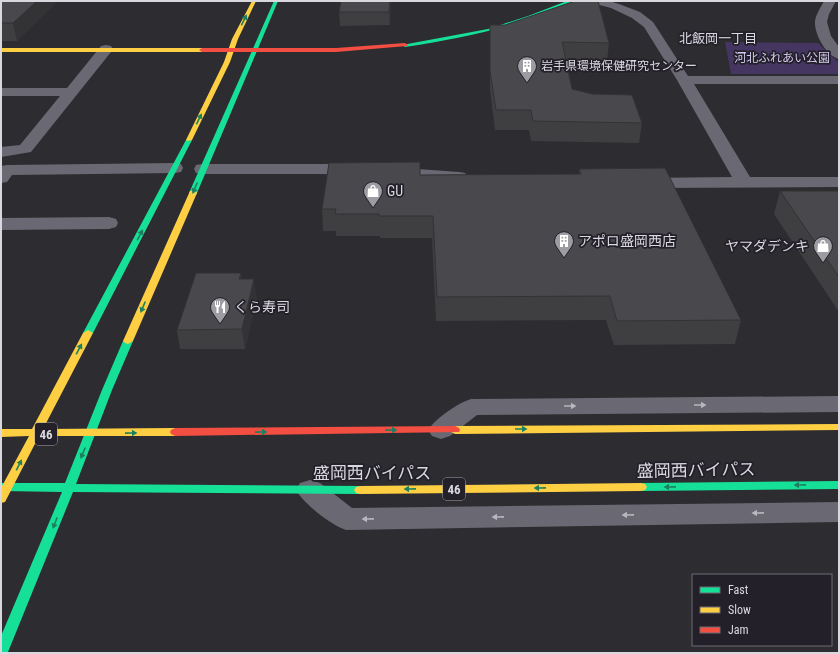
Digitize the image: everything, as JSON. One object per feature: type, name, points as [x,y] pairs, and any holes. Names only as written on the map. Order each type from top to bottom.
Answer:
[{"type":"main road","points":[[1,499],[4,487],[34,434],[176,168],[227,62],[254,1]]},
{"type":"main road","points":[[1,652],[50,538],[69,487],[92,434],[107,390],[276,1]]},
{"type":"main road","points":[[1,50],[336,50],[426,42],[461,37],[518,23],[551,11],[571,1]]},
{"type":"main road","name":"46","points":[[1,433],[92,434],[839,427]]},
{"type":"main road","name":"盛岡西バイパス","points":[[4,487],[310,490],[839,485]]},
{"type":"street","points":[[596,1],[615,6],[636,15],[649,25],[684,80],[744,182]]},
{"type":"street","points":[[830,1],[820,21],[828,43],[839,55]]},
{"type":"street","points":[[1,152],[25,149],[106,49]]},
{"type":"street","points":[[684,80],[839,80]]},
{"type":"street","points":[[1,92],[70,92]]},
{"type":"street","points":[[1,178],[7,170],[176,168]]},
{"type":"street","points":[[202,169],[344,168],[471,178]]},
{"type":"street","points":[[628,183],[839,182]]},
{"type":"street","points":[[1,224],[109,223]]},
{"type":"street","points":[[441,430],[471,407],[839,404]]},
{"type":"street","points":[[310,490],[346,519],[839,512]]},
{"type":"green space","name":"河北ふれあい公園","points":[[725,42],[818,43],[839,63],[839,74],[731,74]]},
{"type":"building","points":[[1,1],[37,1],[13,23],[1,23]]},
{"type":"building","points":[[341,1],[390,1],[389,12],[339,12]]},
{"type":"building","points":[[575,1],[598,1],[609,43],[562,42],[572,89],[592,94],[632,95],[642,123],[533,121],[531,110],[496,110],[490,71],[490,25],[505,25]]},
{"type":"building","name":"アポロ盛岡西店","points":[[420,162],[420,175],[581,174],[579,169],[665,168],[741,320],[617,321],[610,296],[437,297],[433,216],[335,214],[336,209],[322,209],[329,163]]},
{"type":"building","points":[[780,191],[839,191],[839,277]]},
{"type":"building","points":[[196,273],[241,273],[239,279],[254,279],[242,329],[177,330]]},
{"type":"traffic: fast","points":[[193,193],[276,1]]},
{"type":"traffic: fast","points":[[405,45],[448,39],[490,30],[550,10],[571,1]]},
{"type":"traffic: fast","points":[[88,333],[189,140]]},
{"type":"traffic: fast","points":[[1,652],[56,521],[107,390],[128,341]]},
{"type":"traffic: fast","points":[[641,487],[839,485]]},
{"type":"traffic: fast","points":[[1,487],[360,490]]},
{"type":"traffic: slow","points":[[189,140],[227,62],[235,39],[254,1]]},
{"type":"traffic: slow","points":[[1,50],[202,50]]},
{"type":"traffic: slow","points":[[128,341],[193,193]]},
{"type":"traffic: slow","points":[[1,499],[88,333]]},
{"type":"traffic: slow","points":[[455,430],[839,427]]},
{"type":"traffic: slow","points":[[1,433],[175,432]]},
{"type":"traffic: slow","points":[[360,490],[641,487]]},
{"type":"traffic: jam","points":[[202,50],[336,50],[405,45]]},
{"type":"traffic: jam","points":[[175,432],[455,430]]},
{"type":"place","name":"岩手県環境保健研究センター","points":[[527,83]]},
{"type":"place","name":"GU","points":[[373,208]]},
{"type":"place","name":"アポロ盛岡西店","points":[[564,258]]},
{"type":"place","name":"ヤマダデンキ","points":[[823,263]]},
{"type":"place","name":"くら寿司","points":[[220,324]]},
{"type":"district","name":"北飯岡一丁目","points":[[718,38]]}]
